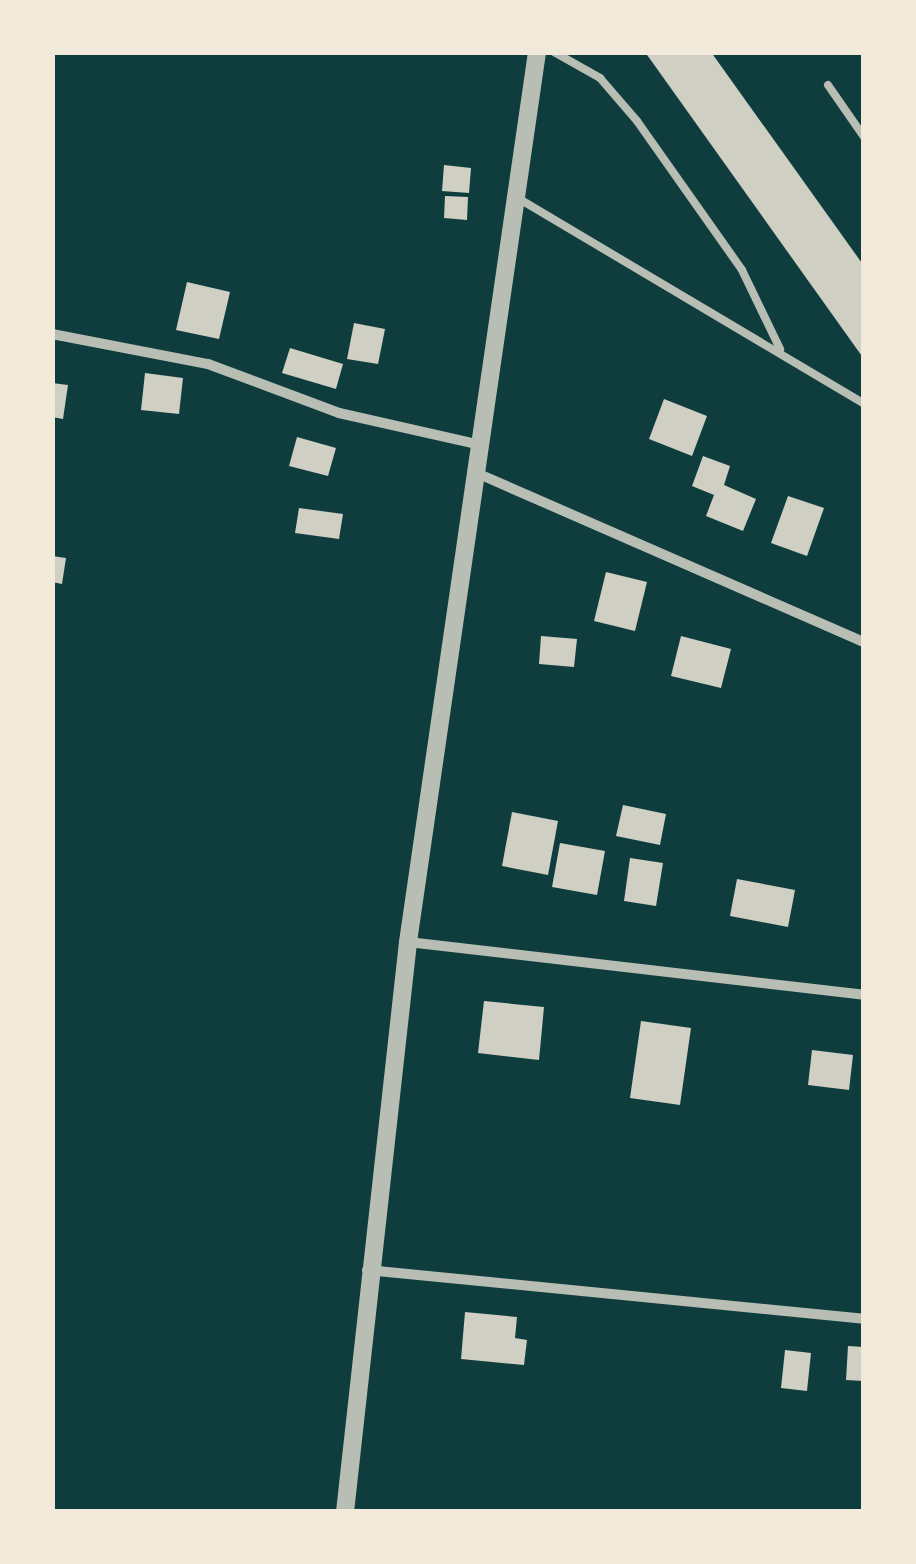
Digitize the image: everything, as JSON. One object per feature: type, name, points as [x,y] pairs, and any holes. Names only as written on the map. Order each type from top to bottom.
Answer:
[{"type":"street","points":[[345,1512],[367,1270],[408,942],[484,446],[537,52]]},
{"type":"street","points":[[52,334],[208,364],[339,414],[484,446]]},
{"type":"street","points":[[478,474],[864,642]]},
{"type":"street","points":[[408,942],[864,995]]},
{"type":"street","points":[[367,1270],[864,1319]]},
{"type":"lane","points":[[554,52],[600,78],[636,121],[742,270],[780,349]]},
{"type":"lane","points":[[828,85],[864,137]]},
{"type":"lane","points":[[516,197],[780,349],[864,404]]},
{"type":"building","points":[[645,52],[711,52],[864,266],[864,359]]},
{"type":"building","points":[[444,165],[471,168],[469,193],[442,191]]},
{"type":"building","points":[[445,196],[468,197],[467,220],[444,218]]},
{"type":"building","points":[[187,282],[230,292],[219,339],[176,330]]},
{"type":"building","points":[[354,323],[385,329],[378,364],[347,359]]},
{"type":"building","points":[[290,348],[343,364],[336,389],[282,373]]},
{"type":"building","points":[[145,373],[183,378],[179,414],[141,410]]},
{"type":"building","points":[[52,383],[68,385],[63,419],[52,417]]},
{"type":"building","points":[[664,399],[707,416],[692,456],[649,439]]},
{"type":"building","points":[[297,437],[336,448],[328,476],[289,466]]},
{"type":"building","points":[[703,456],[730,466],[724,485],[756,499],[743,531],[706,516],[714,495],[692,486]]},
{"type":"building","points":[[788,496],[824,508],[807,556],[771,543]]},
{"type":"building","points":[[299,508],[343,514],[339,539],[295,533]]},
{"type":"building","points":[[52,556],[66,558],[62,584],[52,582]]},
{"type":"building","points":[[606,572],[647,582],[635,631],[594,621]]},
{"type":"building","points":[[541,636],[577,639],[574,667],[539,664]]},
{"type":"building","points":[[681,636],[731,649],[721,688],[671,676]]},
{"type":"building","points":[[623,805],[666,814],[660,845],[616,836]]},
{"type":"building","points":[[512,812],[558,821],[548,875],[502,866]]},
{"type":"building","points":[[560,843],[605,851],[597,895],[552,887]]},
{"type":"building","points":[[630,858],[663,863],[656,906],[624,901]]},
{"type":"building","points":[[737,879],[795,890],[788,927],[730,916]]},
{"type":"building","points":[[484,1001],[544,1007],[539,1060],[478,1053]]},
{"type":"building","points":[[641,1021],[691,1028],[680,1105],[630,1098]]},
{"type":"building","points":[[812,1050],[853,1055],[849,1090],[808,1085]]},
{"type":"building","points":[[465,1312],[517,1317],[515,1338],[527,1340],[524,1365],[461,1359]]},
{"type":"building","points":[[848,1346],[864,1347],[864,1381],[846,1380]]},
{"type":"building","points":[[785,1350],[811,1353],[807,1391],[781,1388]]}]
